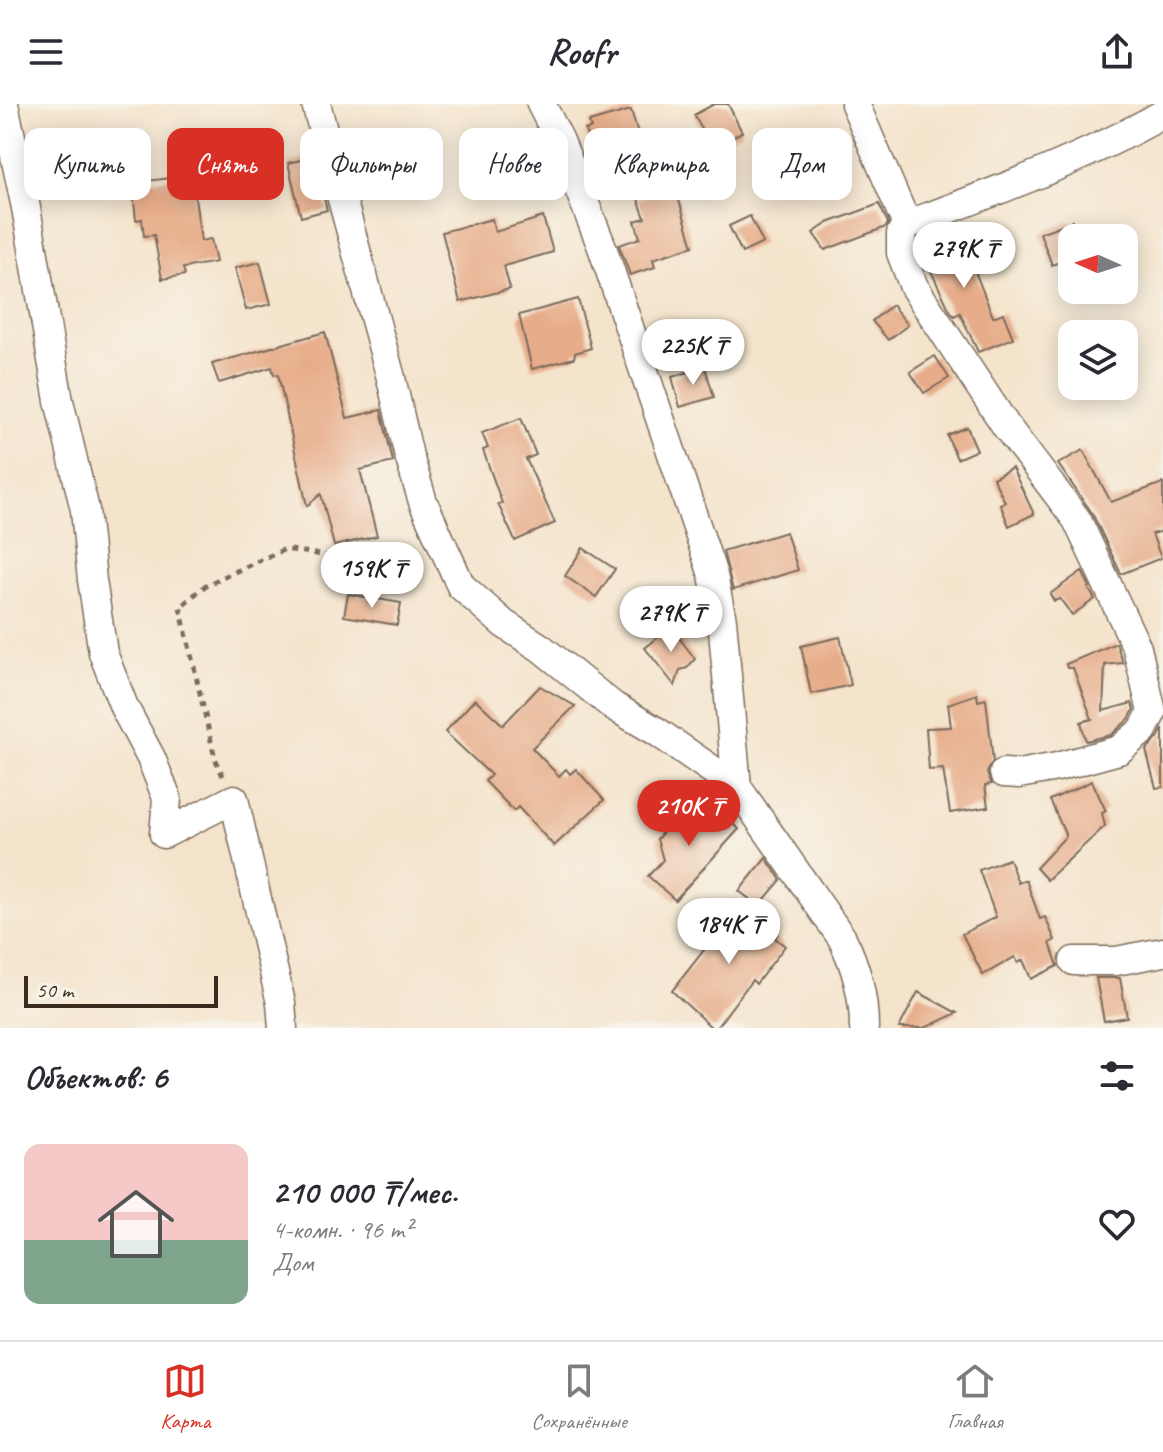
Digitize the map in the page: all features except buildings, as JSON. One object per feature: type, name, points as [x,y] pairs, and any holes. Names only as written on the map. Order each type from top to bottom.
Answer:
[{"type":"street","points":[[4,104],[26,208],[59,401],[85,510],[103,653],[124,707],[151,758],[167,798],[164,834],[234,799],[278,989],[283,1028]]},
{"type":"street","points":[[316,104],[420,491],[461,586],[504,624],[541,648],[613,706],[656,731],[737,787],[842,938],[853,961],[864,1028]]},
{"type":"street","points":[[541,104],[560,141],[602,247],[713,575],[722,620],[737,787]]},
{"type":"street","points":[[855,104],[907,225]]},
{"type":"street","points":[[1004,773],[1019,774],[1057,767],[1119,750],[1143,730],[1152,712],[1147,682],[1137,648],[1077,520],[958,356],[891,245],[907,225],[1013,185],[1135,130],[1163,114]]},
{"type":"street","points":[[1074,961],[1116,961],[1163,952]]},
{"type":"path","points":[[234,799],[215,758],[180,607],[206,585],[285,549],[385,565]]}]
